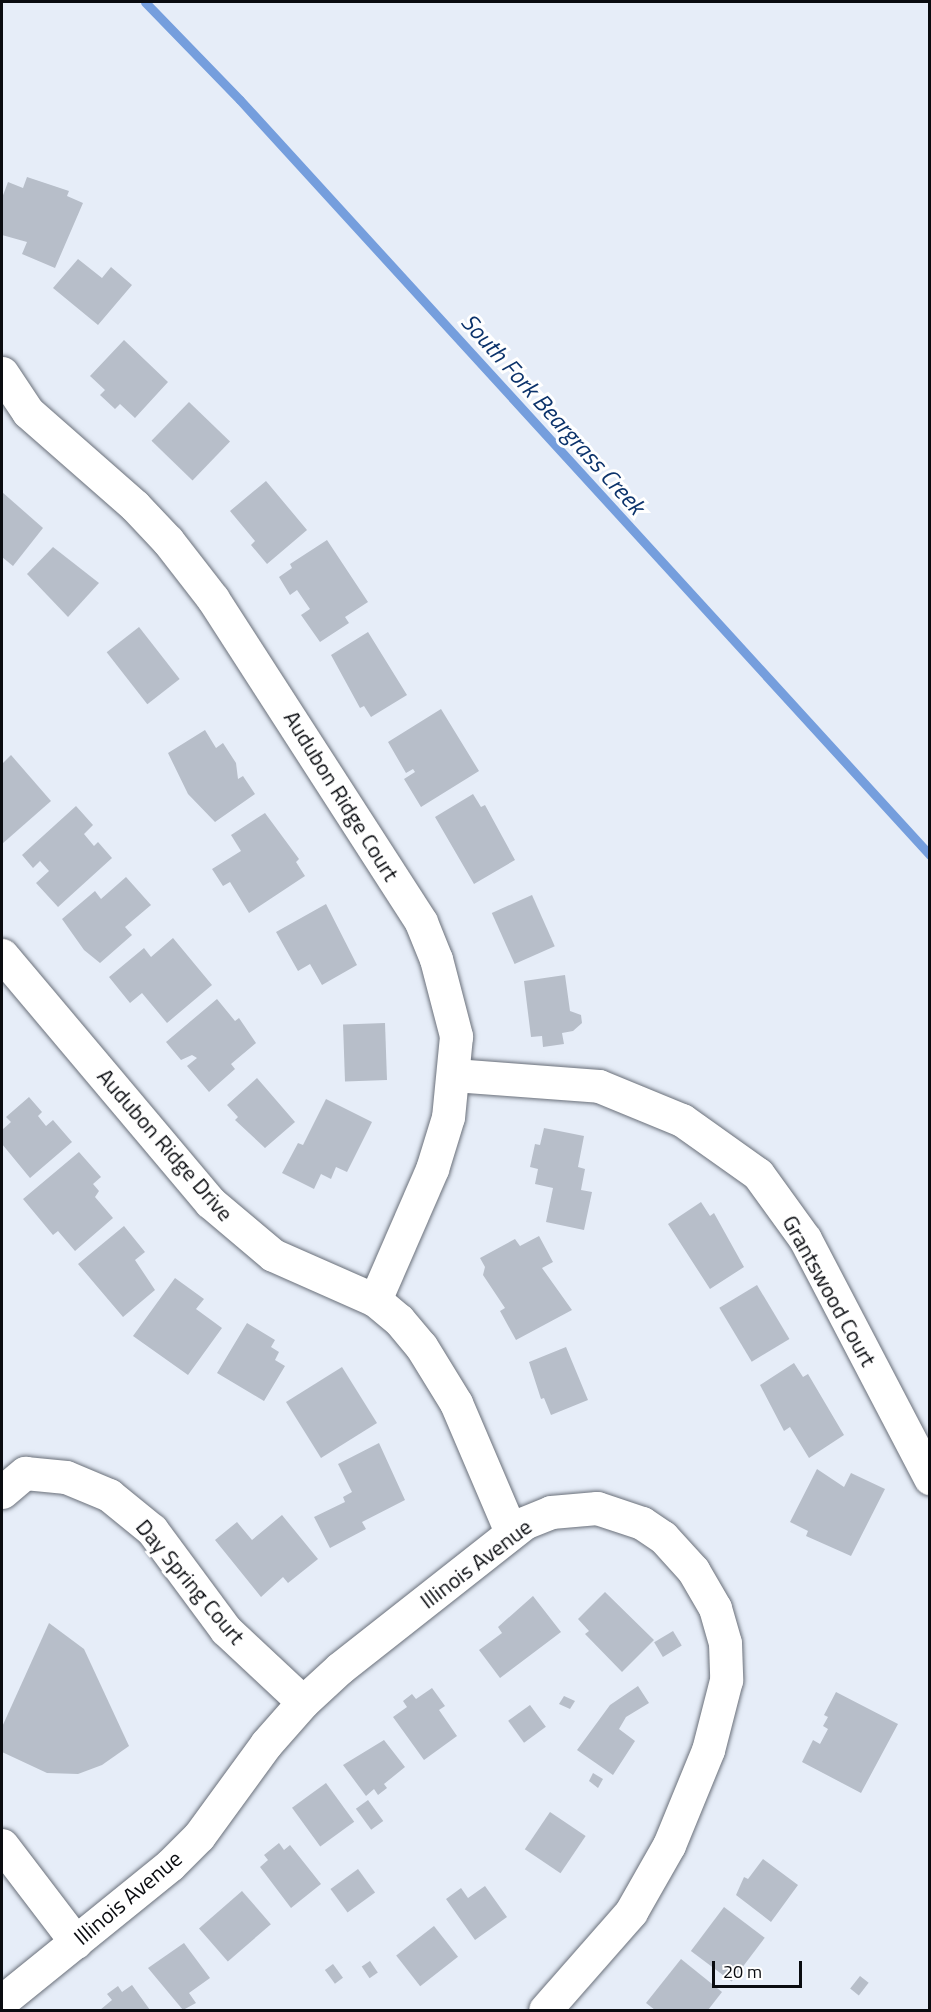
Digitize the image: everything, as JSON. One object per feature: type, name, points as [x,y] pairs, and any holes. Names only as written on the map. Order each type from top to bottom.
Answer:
[{"type":"street","name":"Audubon Ridge Court","points":[[2,373],[28,412],[168,541],[258,666],[421,922],[449,1005],[456,1036],[454,1075],[448,1117],[432,1169],[375,1300]]},
{"type":"street","name":"Audubon Ridge Drive","points":[[2,955],[210,1202],[273,1255],[375,1300],[421,1346],[450,1394],[511,1532]]},
{"type":"street","name":"Grantswood Court","points":[[454,1075],[599,1086],[682,1120],[758,1174],[805,1239],[930,1478]]},
{"type":"street","name":"Day Spring Court","points":[[2,1492],[25,1473],[66,1477],[109,1495],[152,1530],[226,1630],[303,1702]]},
{"type":"street","name":"Illinois Avenue","points":[[2,2001],[170,1865],[199,1836],[266,1744],[303,1702],[511,1532],[552,1512],[574,1507],[620,1513],[642,1523],[663,1537],[693,1570],[715,1608],[725,1643],[726,1680],[722,1705],[669,1845],[631,1912],[545,2010]]},
{"type":"street","points":[[2,1845],[76,1942]]},
{"type":"building","points":[[27,177],[69,191],[67,196],[83,203],[55,268],[22,254],[27,242],[2,235],[2,198],[8,182],[23,188]]},
{"type":"building","points":[[78,259],[102,278],[111,267],[132,285],[98,325],[53,288]]},
{"type":"building","points":[[124,340],[168,382],[135,418],[120,404],[115,409],[100,395],[105,390],[90,376]]},
{"type":"building","points":[[189,402],[230,442],[192,480],[151,441]]},
{"type":"building","points":[[266,481],[307,530],[267,564],[251,545],[255,541],[230,511]]},
{"type":"building","points":[[2,492],[43,528],[13,566],[2,557]]},
{"type":"building","points":[[327,540],[368,602],[345,617],[349,623],[320,642],[301,615],[310,609],[297,590],[290,595],[279,577],[292,568],[290,564]]},
{"type":"building","points":[[53,547],[99,583],[68,617],[27,574]]},
{"type":"building","points":[[139,627],[180,679],[147,704],[107,652]]},
{"type":"building","points":[[368,632],[407,695],[371,717],[364,706],[360,708],[331,655]]},
{"type":"building","points":[[441,709],[479,771],[421,807],[404,779],[415,772],[413,769],[406,773],[388,742]]},
{"type":"building","points":[[205,730],[216,748],[223,743],[236,763],[238,779],[243,776],[255,794],[215,822],[188,794],[168,753]]},
{"type":"building","points":[[11,755],[51,801],[2,844],[2,764]]},
{"type":"building","points":[[473,794],[481,807],[485,805],[515,860],[474,884],[435,817]]},
{"type":"building","points":[[76,806],[93,825],[84,834],[94,846],[98,842],[112,858],[58,907],[36,883],[49,871],[40,861],[33,868],[22,855]]},
{"type":"building","points":[[265,813],[299,859],[296,862],[305,876],[249,913],[230,882],[223,886],[212,869],[241,851],[231,835]]},
{"type":"building","points":[[126,877],[151,905],[125,927],[132,935],[100,963],[84,950],[62,919],[95,891],[101,899]]},
{"type":"building","points":[[532,895],[555,946],[515,964],[492,913]]},
{"type":"building","points":[[326,904],[357,965],[322,985],[310,964],[298,971],[276,932]]},
{"type":"building","points":[[173,938],[212,985],[167,1023],[142,993],[130,1003],[109,977],[144,948],[151,957]]},
{"type":"building","points":[[565,975],[570,1011],[581,1015],[582,1023],[573,1031],[562,1033],[564,1044],[543,1047],[542,1036],[531,1037],[524,981]]},
{"type":"building","points":[[217,999],[235,1021],[239,1018],[256,1043],[231,1064],[235,1069],[209,1092],[187,1066],[197,1058],[192,1055],[181,1060],[166,1042]]},
{"type":"building","points":[[385,1023],[387,1080],[345,1081],[343,1024]]},
{"type":"building","points":[[257,1078],[295,1122],[265,1148],[235,1120],[238,1117],[227,1105]]},
{"type":"building","points":[[29,1097],[42,1112],[38,1116],[46,1126],[53,1120],[72,1142],[30,1178],[2,1144],[2,1130],[11,1122],[6,1117]]},
{"type":"building","points":[[326,1099],[372,1122],[347,1172],[336,1167],[331,1179],[321,1174],[314,1189],[282,1173],[298,1143],[303,1145]]},
{"type":"building","points":[[544,1128],[584,1136],[578,1167],[585,1169],[581,1190],[592,1192],[584,1230],[546,1222],[553,1188],[535,1184],[538,1169],[530,1167],[535,1144],[540,1145]]},
{"type":"building","points":[[79,1152],[101,1177],[93,1184],[99,1191],[95,1197],[113,1218],[75,1251],[58,1231],[53,1235],[23,1199]]},
{"type":"building","points":[[701,1202],[710,1216],[714,1213],[744,1267],[710,1289],[668,1224]]},
{"type":"building","points":[[124,1226],[145,1252],[135,1260],[155,1290],[123,1317],[78,1264]]},
{"type":"building","points":[[539,1236],[553,1262],[542,1268],[572,1310],[516,1340],[500,1311],[505,1308],[483,1275],[485,1267],[480,1258],[515,1239],[520,1246]]},
{"type":"building","points":[[175,1278],[204,1299],[196,1309],[222,1328],[188,1375],[133,1336]]},
{"type":"building","points":[[757,1285],[789,1339],[752,1362],[719,1308]]},
{"type":"building","points":[[247,1323],[275,1340],[271,1347],[279,1352],[275,1360],[285,1366],[264,1401],[217,1373]]},
{"type":"building","points":[[566,1347],[588,1400],[551,1415],[544,1398],[541,1399],[529,1362]]},
{"type":"building","points":[[794,1363],[803,1377],[808,1374],[844,1435],[809,1458],[790,1427],[784,1431],[760,1385]]},
{"type":"building","points":[[342,1367],[377,1423],[321,1458],[286,1402]]},
{"type":"building","points":[[379,1443],[405,1500],[362,1522],[366,1529],[330,1548],[314,1517],[345,1502],[343,1497],[352,1492],[338,1464]]},
{"type":"building","points":[[817,1469],[844,1487],[851,1473],[885,1489],[851,1556],[806,1536],[808,1531],[790,1522]]},
{"type":"building","points":[[282,1515],[318,1559],[288,1583],[283,1577],[261,1597],[215,1540],[237,1522],[252,1540]]},
{"type":"building","points":[[605,1592],[654,1640],[622,1672],[585,1634],[589,1631],[578,1619]]},
{"type":"building","points":[[533,1596],[561,1632],[500,1678],[479,1650],[502,1633],[498,1627]]},
{"type":"building","points":[[49,1623],[84,1649],[129,1746],[102,1765],[78,1774],[47,1773],[2,1752],[2,1727]]},
{"type":"building","points":[[673,1631],[682,1646],[663,1657],[654,1642]]},
{"type":"building","points":[[638,1686],[649,1703],[626,1717],[619,1729],[635,1741],[613,1775],[577,1750],[610,1705]]},
{"type":"building","points":[[432,1688],[445,1706],[439,1710],[457,1736],[424,1760],[393,1717],[407,1707],[403,1701],[412,1694],[416,1699]]},
{"type":"building","points":[[836,1692],[898,1724],[861,1793],[802,1762],[813,1740],[820,1744],[828,1729],[823,1726],[828,1717],[824,1715]]},
{"type":"building","points":[[564,1696],[575,1701],[570,1709],[559,1704]]},
{"type":"building","points":[[530,1705],[546,1727],[524,1743],[508,1721]]},
{"type":"building","points":[[384,1740],[405,1767],[384,1784],[387,1788],[378,1795],[374,1789],[366,1796],[343,1765]]},
{"type":"building","points":[[593,1773],[603,1779],[598,1788],[589,1781]]},
{"type":"building","points":[[326,1783],[354,1822],[320,1847],[292,1808]]},
{"type":"building","points":[[368,1800],[383,1821],[371,1830],[356,1809]]},
{"type":"building","points":[[550,1812],[586,1836],[560,1873],[525,1849]]},
{"type":"building","points":[[279,1843],[284,1850],[290,1845],[321,1884],[291,1908],[260,1867],[268,1860],[264,1855]]},
{"type":"building","points":[[763,1859],[798,1885],[771,1922],[736,1895],[744,1877],[748,1879]]},
{"type":"building","points":[[358,1869],[375,1892],[348,1912],[330,1889]]},
{"type":"building","points":[[485,1886],[507,1917],[475,1940],[446,1899],[461,1888],[468,1898]]},
{"type":"building","points":[[242,1891],[271,1924],[228,1962],[199,1928]]},
{"type":"building","points":[[724,1907],[765,1938],[732,1982],[691,1951]]},
{"type":"building","points":[[434,1926],[458,1957],[420,1986],[396,1956]]},
{"type":"building","points":[[184,1943],[210,1978],[189,1993],[196,2003],[183,2010],[148,1968]]},
{"type":"building","points":[[681,1959],[722,1992],[708,2010],[655,2010],[646,2003]]},
{"type":"building","points":[[370,1961],[378,1973],[370,1978],[362,1967]]},
{"type":"building","points":[[333,1964],[343,1978],[335,1984],[325,1970]]},
{"type":"building","points":[[860,1976],[869,1983],[859,1995],[850,1989]]},
{"type":"building","points":[[132,1985],[150,2010],[100,2010],[112,2000],[107,1994],[118,1986],[122,1992]]},
{"type":"waterway","name":"South Fork Beargrass Creek","points":[[145,2],[240,100],[930,855]]}]
